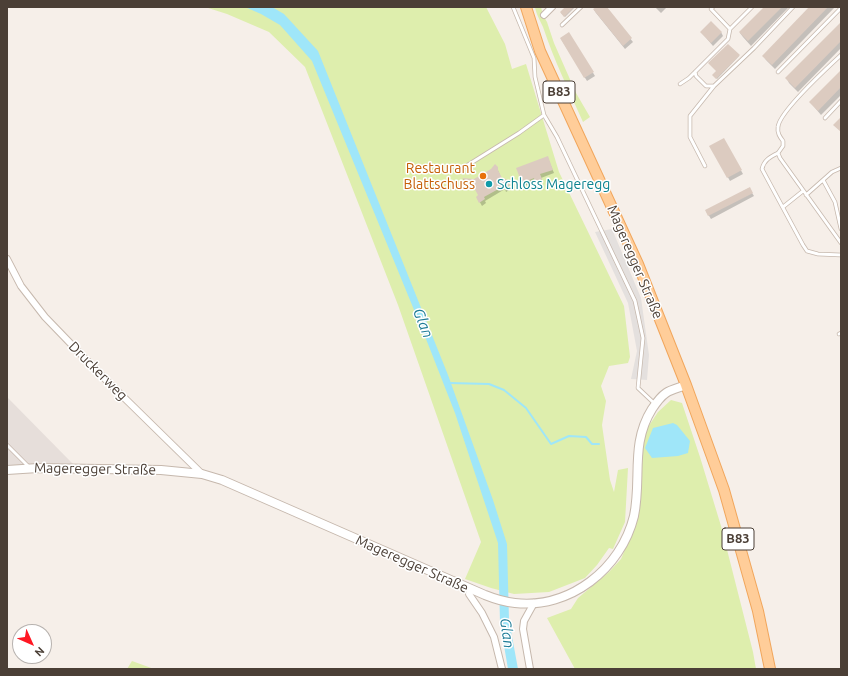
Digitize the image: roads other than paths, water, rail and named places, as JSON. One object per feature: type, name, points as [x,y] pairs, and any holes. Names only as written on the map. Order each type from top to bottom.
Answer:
[{"type":"main road","name":"Mageregger Straße","points":[[526,7],[540,51],[638,264],[686,385],[724,490],[758,611],[770,669]]},
{"type":"street","points":[[544,15],[552,7]]},
{"type":"street","name":"Druckerweg","points":[[7,260],[21,286],[45,317],[100,374],[202,474]]},
{"type":"street","name":"Mageregger Straße","points":[[7,470],[30,468],[161,470],[202,474],[222,480],[470,588],[485,596],[501,601],[534,603],[563,597],[583,587],[599,576],[618,552],[628,535],[635,507],[639,440],[645,422],[656,404],[666,393],[686,385]]},
{"type":"street","points":[[470,588],[469,594],[482,613],[494,637],[502,669]]},
{"type":"street","points":[[530,669],[523,629],[524,621],[534,603]]},
{"type":"lane","points":[[513,7],[534,58],[535,77],[544,115],[557,137],[635,301],[643,338],[638,388],[656,404]]},
{"type":"lane","points":[[562,25],[581,7]]},
{"type":"lane","points":[[713,7],[711,9],[730,30]]},
{"type":"lane","points":[[680,84],[689,78],[728,39],[730,30],[752,7]]},
{"type":"lane","points":[[705,166],[690,137],[690,116],[714,86],[754,48],[793,7]]},
{"type":"lane","points":[[778,72],[841,8]]},
{"type":"lane","points":[[841,55],[785,112],[778,126],[779,135],[783,142],[778,153],[763,163],[762,169],[807,251],[818,254],[841,255]]},
{"type":"lane","points":[[695,72],[696,76],[706,86],[714,86]]},
{"type":"lane","points":[[825,118],[841,101]]},
{"type":"lane","points":[[463,168],[519,133],[544,115]]},
{"type":"lane","points":[[778,153],[803,191],[841,243]]},
{"type":"lane","points":[[806,195],[832,172],[841,168]]},
{"type":"lane","points":[[823,180],[835,202],[841,229]]},
{"type":"lane","points":[[784,207],[803,191]]},
{"type":"lane","points":[[7,445],[30,468]]},
{"type":"water","name":"Glan","points":[[245,7],[272,7],[284,14],[318,51],[448,375],[493,500],[507,544],[509,620],[518,669],[508,669],[500,622],[498,543],[455,413],[312,61],[280,25]]},
{"type":"water","points":[[673,423],[677,425],[690,441],[688,453],[678,456],[652,458],[645,448],[653,428]]},
{"type":"waterway","points":[[450,383],[489,384],[504,390],[526,408],[551,444],[569,436],[586,437],[592,444],[599,444]]},
{"type":"place","name":"Restaurant Blattschuss","points":[[483,176]]},
{"type":"place","name":"Schloss Mageregg","points":[[489,184]]}]
